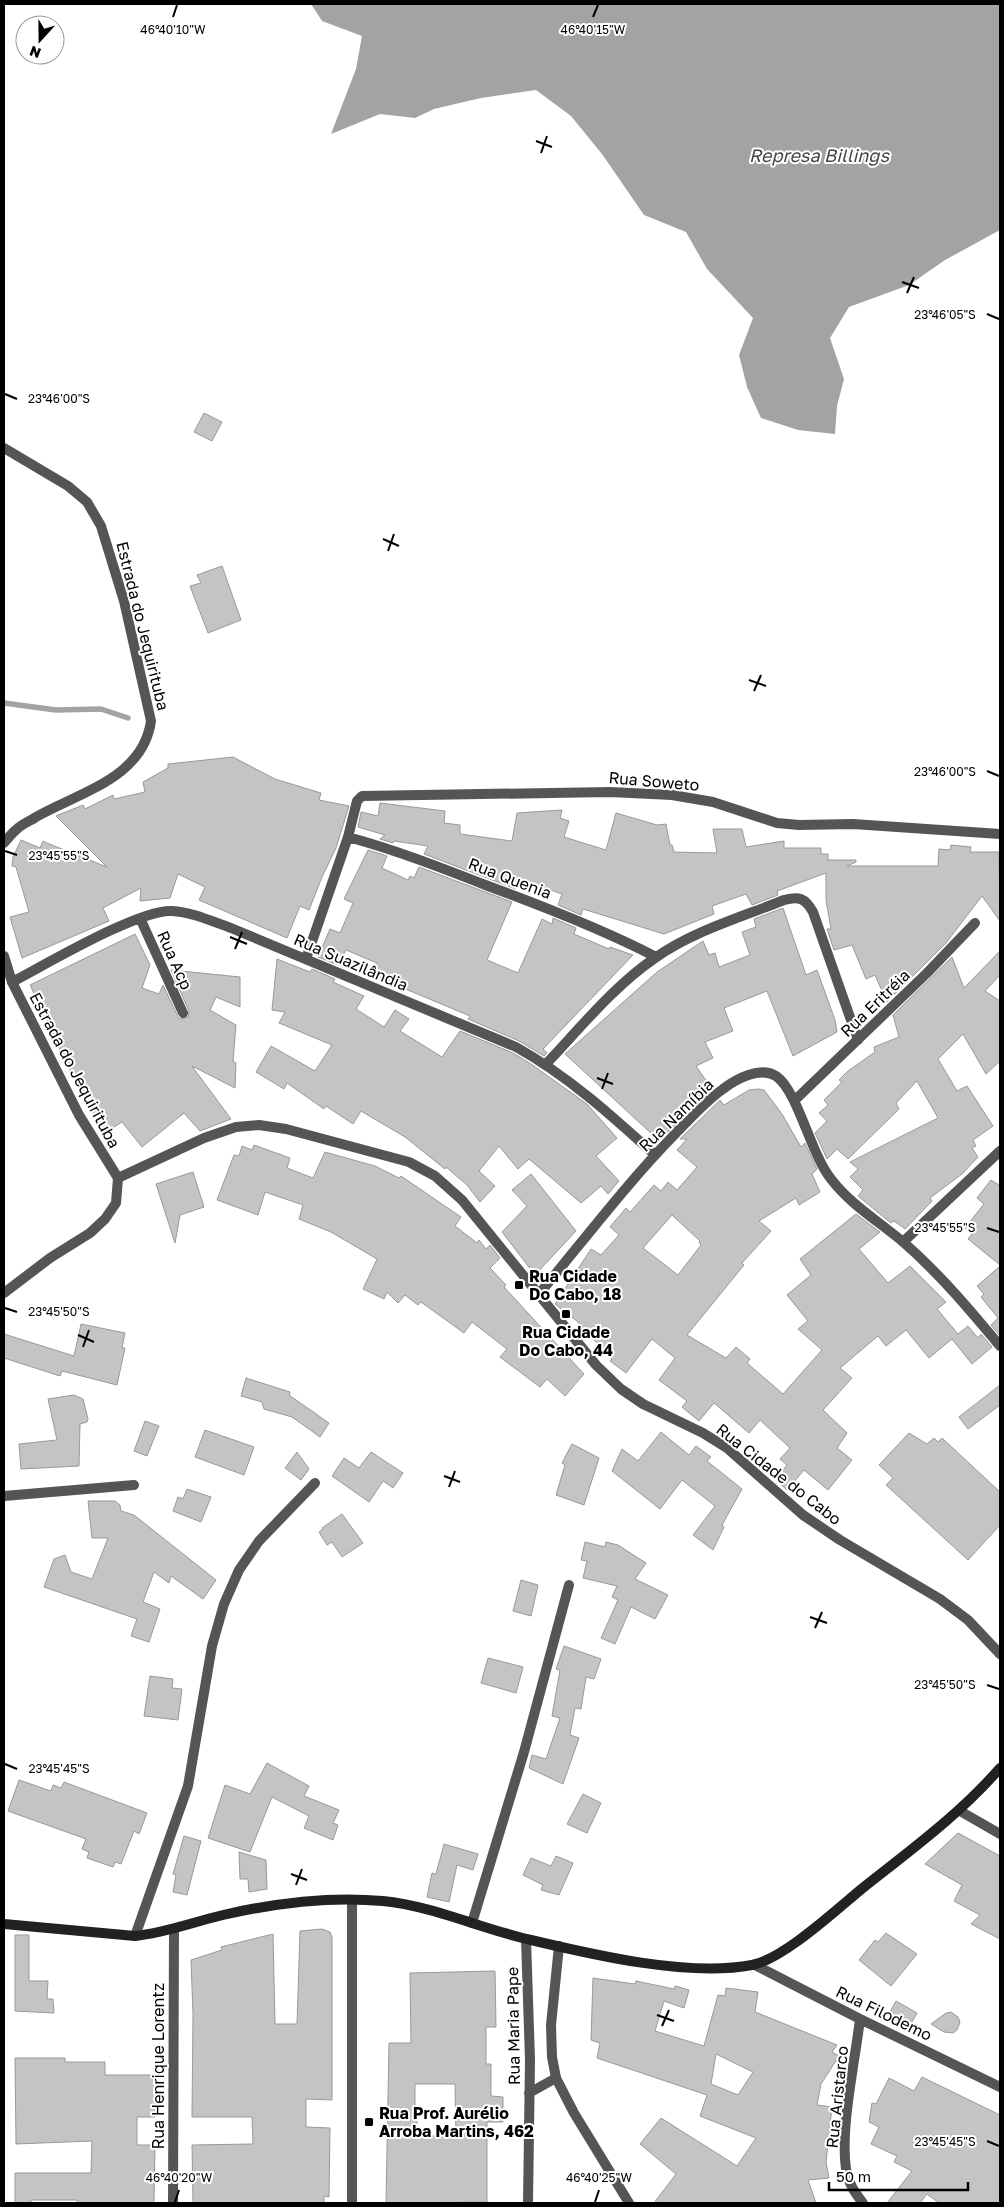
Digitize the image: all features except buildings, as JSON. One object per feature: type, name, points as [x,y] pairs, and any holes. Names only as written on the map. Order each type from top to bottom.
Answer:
[{"type":"main road","points":[[4,1924],[135,1936],[174,1929],[267,1906],[306,1901],[385,1901],[526,1939],[597,1955],[684,1967],[728,1968],[755,1965],[789,1947],[820,1924],[960,1811],[1000,1768]]},
{"type":"street","name":"Estrada do Jequirituba","points":[[4,448],[68,486],[87,502],[101,526],[124,601],[151,721],[149,735],[137,757],[124,769],[109,781],[18,828],[4,843]]},
{"type":"street","name":"Rua Soweto","points":[[348,837],[357,802],[362,796],[610,792],[672,795],[713,802],[778,823],[799,826],[852,824],[1000,834]]},
{"type":"street","name":"Rua Quenia","points":[[348,837],[384,847],[521,898],[605,932],[656,957]]},
{"type":"street","points":[[306,959],[348,837]]},
{"type":"street","points":[[546,1064],[630,977],[656,957],[678,944],[784,900],[796,897],[803,899],[813,912],[858,1040]]},
{"type":"street","name":"Rua Suazilândia","points":[[12,982],[140,918],[170,911],[190,914],[231,928],[516,1047],[546,1064],[603,1108],[655,1154]]},
{"type":"street","name":"Rua Acp","points":[[140,918],[183,1013]]},
{"type":"street","name":"Rua Eritréia","points":[[794,1101],[975,924]]},
{"type":"street","name":"Estrada do Jequirituba","points":[[4,956],[12,982],[78,1115],[118,1178]]},
{"type":"street","name":"Rua Namíbia","points":[[539,1294],[655,1154],[717,1094],[744,1076],[762,1073],[776,1076],[794,1101],[815,1153],[830,1179],[850,1200],[903,1242],[966,1305],[1000,1346]]},
{"type":"street","name":"Rua Cidade do Cabo","points":[[118,1178],[172,1150],[236,1127],[258,1125],[286,1129],[384,1154],[409,1162],[435,1176],[462,1200],[596,1365],[621,1389],[643,1404],[703,1433],[727,1448],[803,1515],[840,1540],[940,1599],[968,1620],[1000,1654]]},
{"type":"street","points":[[903,1242],[1000,1151]]},
{"type":"street","points":[[4,1293],[50,1258],[90,1233],[106,1219],[116,1203],[118,1178]]},
{"type":"street","points":[[135,1936],[188,1786],[212,1646],[224,1604],[239,1570],[259,1541],[315,1483]]},
{"type":"street","points":[[4,1496],[134,1486]]},
{"type":"street","points":[[472,1923],[524,1752],[569,1585]]},
{"type":"street","points":[[960,1811],[1000,1834]]},
{"type":"street","points":[[352,1900],[352,2203]]},
{"type":"street","name":"Rua Henrique Lorentz","points":[[173,2203],[174,1929]]},
{"type":"street","name":"Rua Maria Pape","points":[[526,1939],[529,2094],[528,2203]]},
{"type":"street","points":[[558,1946],[551,2026],[552,2057],[556,2078],[574,2114],[629,2203]]},
{"type":"street","name":"Rua Filodemo","points":[[755,1965],[860,2019],[1000,2086]]},
{"type":"street","name":"Rua Aristarco","points":[[860,2019],[845,2144],[849,2179],[852,2188],[863,2203]]},
{"type":"street","points":[[529,2094],[556,2078]]},
{"type":"water","name":"Represa Billings","points":[[311,4],[1000,4],[1000,230],[945,260],[909,285],[849,307],[830,338],[844,379],[837,406],[835,434],[798,430],[761,418],[747,387],[739,355],[753,318],[707,269],[686,232],[644,215],[602,154],[571,116],[536,90],[481,98],[434,109],[415,118],[380,114],[331,134],[356,69],[362,36],[322,21]]},
{"type":"waterway","points":[[4,703],[56,710],[101,709],[128,718]]},
{"type":"place","name":"Rua Cidade Do Cabo, 18","points":[[519,1285]]},
{"type":"place","name":"Rua Cidade Do Cabo, 44","points":[[566,1314]]},
{"type":"place","name":"Rua Prof. Aurélio Arroba Martins, 462","points":[[369,2122]]}]
